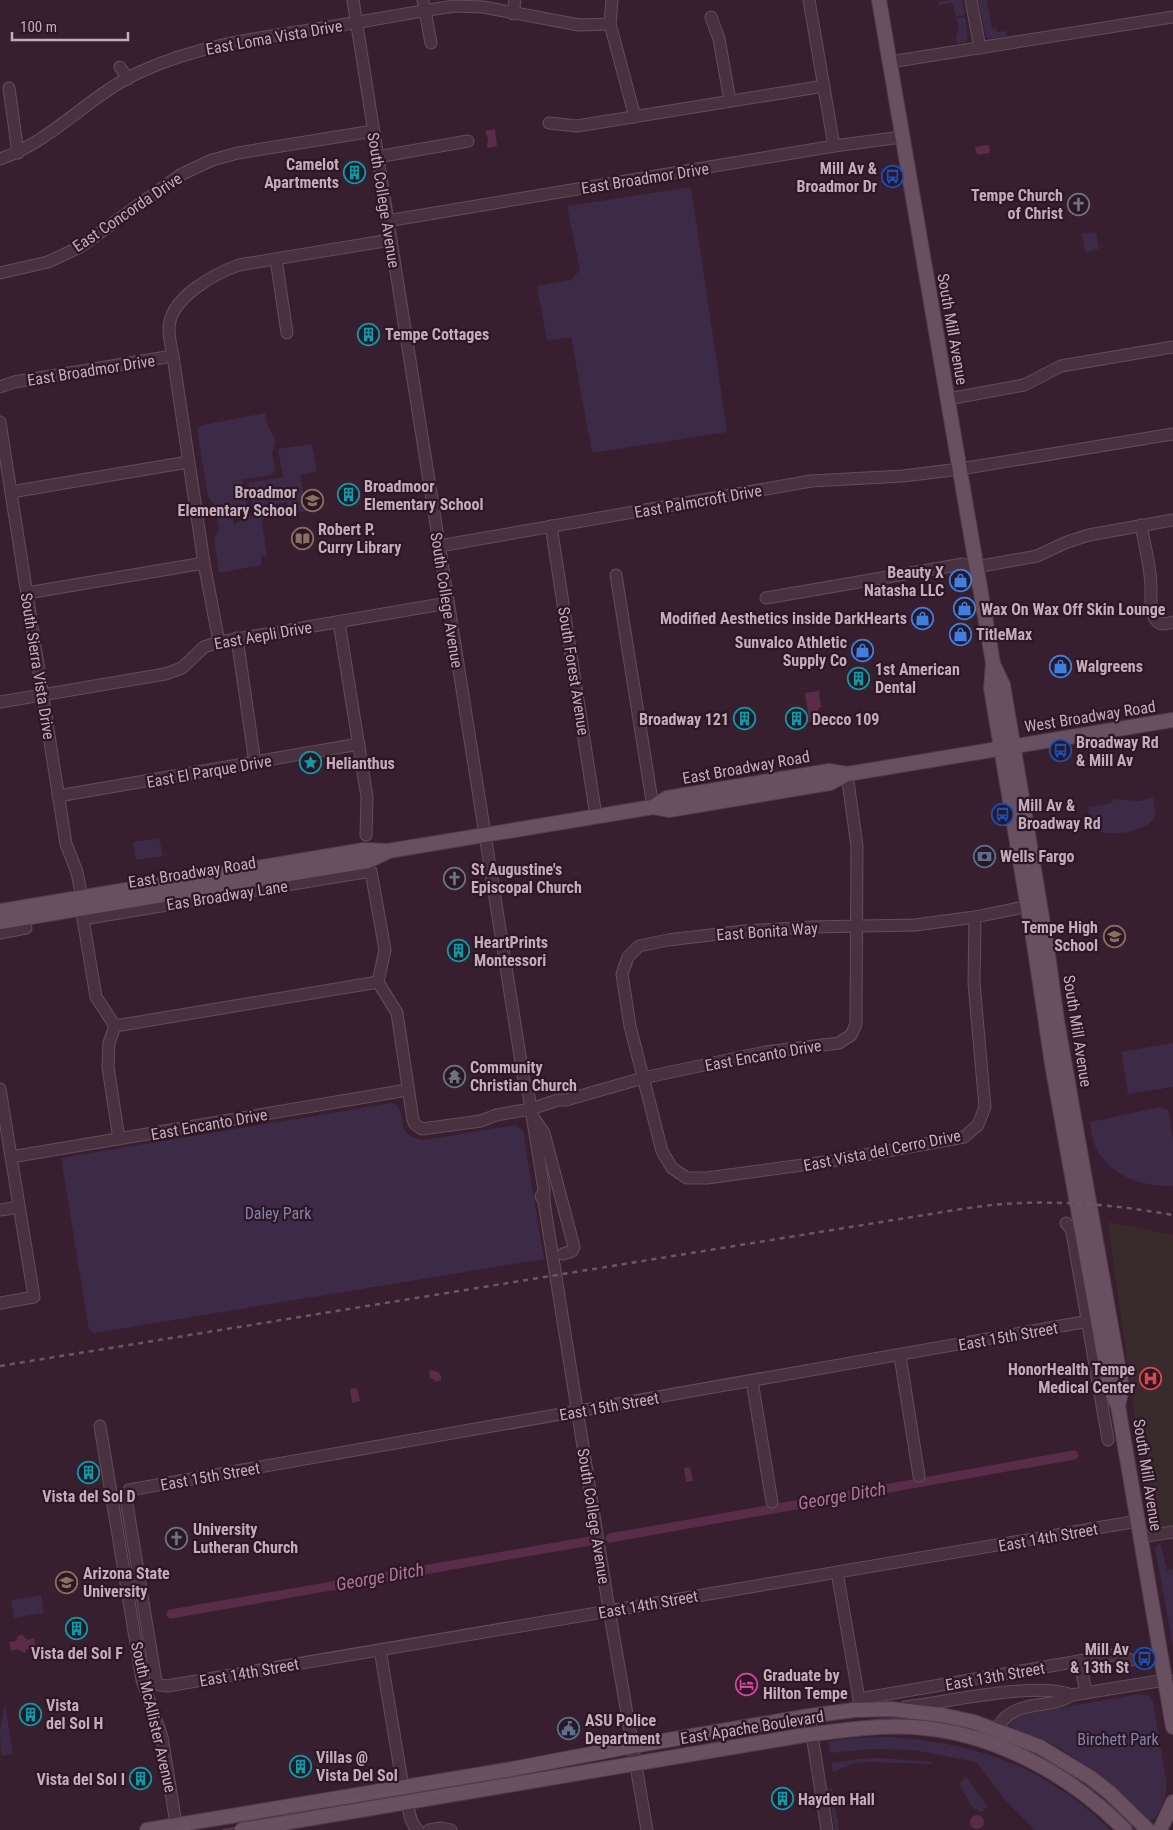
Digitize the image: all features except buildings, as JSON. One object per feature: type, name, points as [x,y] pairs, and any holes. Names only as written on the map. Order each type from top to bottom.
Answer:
[{"type":"main road","name":"South Mill Avenue","points":[[879,0],[993,664],[1003,685],[1007,747],[1052,1064],[1110,1388],[1118,1406],[1140,1537],[1170,1679],[1173,1727]]},
{"type":"main road","name":"West Broadway Road","points":[[1007,747],[1173,720]]},
{"type":"main road","name":"South Mill Avenue","points":[[1007,747],[1047,947],[1057,1021],[1122,1388],[1118,1406]]},
{"type":"main road","name":"East Broadway Road","points":[[0,922],[368,861],[388,851],[596,816],[653,807],[669,810],[739,798],[830,782],[847,774],[1007,747]]},
{"type":"main road","name":"East Broadway Road","points":[[0,911],[83,908]]},
{"type":"main road","name":"East Apache Boulevard","points":[[147,1830],[177,1828],[809,1716],[854,1710],[891,1709],[942,1715],[996,1729],[1040,1747],[1091,1778],[1110,1793],[1148,1830]]},
{"type":"main road","name":"East Apache Boulevard","points":[[242,1830],[812,1734],[868,1727],[915,1728],[957,1735],[981,1741],[1028,1759],[1063,1779],[1100,1806],[1125,1830]]},
{"type":"main road","points":[[407,1801],[412,1795],[418,1793],[482,1782],[502,1771]]},
{"type":"main road","points":[[344,1812],[358,1803],[390,1797],[403,1787]]},
{"type":"main road","points":[[1160,1830],[1173,1802]]},
{"type":"street","name":"South College Avenue","points":[[353,0],[372,131],[484,835],[524,1081],[528,1090],[529,1113],[544,1190],[544,1202],[647,1830]]},
{"type":"street","points":[[513,14],[515,0]]},
{"type":"street","points":[[612,0],[610,24],[635,117]]},
{"type":"street","points":[[809,0],[834,146]]},
{"type":"street","points":[[971,0],[980,48]]},
{"type":"street","name":"East Loma Vista Drive","points":[[0,159],[18,153],[48,135],[98,95],[140,72],[183,55],[226,43],[356,23],[424,5],[473,7],[579,25],[610,24]]},
{"type":"street","points":[[424,5],[431,43]]},
{"type":"street","points":[[890,62],[1173,16]]},
{"type":"street","points":[[711,17],[719,39],[730,101]]},
{"type":"street","points":[[120,67],[128,79]]},
{"type":"street","points":[[549,123],[577,126],[824,86]]},
{"type":"street","points":[[9,88],[18,153]]},
{"type":"street","name":"East Concorda Drive","points":[[0,273],[48,262],[80,247],[180,175],[212,160],[372,131]]},
{"type":"street","name":"East Broadmor Drive","points":[[387,220],[902,136]]},
{"type":"street","points":[[377,157],[468,141]]},
{"type":"street","name":"East Broadmor Drive","points":[[0,387],[34,379],[173,356],[169,328],[172,315],[180,302],[211,277],[239,266],[390,240]]},
{"type":"street","points":[[276,259],[287,333]]},
{"type":"street","points":[[948,399],[1024,385],[1060,366],[1173,346]]},
{"type":"street","points":[[173,356],[204,564],[219,642]]},
{"type":"street","name":"South Sierra Vista Drive","points":[[0,422],[66,844],[77,872],[96,997],[115,1026]]},
{"type":"street","name":"East Palmcroft Drive","points":[[438,546],[811,481],[903,476],[960,469],[1173,434]]},
{"type":"street","points":[[11,492],[188,462]]},
{"type":"street","points":[[766,598],[963,564],[976,567],[1037,556],[1067,542],[1089,535],[1173,520]]},
{"type":"street","points":[[1141,525],[1152,581],[1151,606],[1153,616],[1157,622],[1164,625],[1173,622]]},
{"type":"street","name":"South Forest Avenue","points":[[551,526],[596,816]]},
{"type":"street","points":[[27,593],[204,564]]},
{"type":"street","points":[[616,575],[653,807]]},
{"type":"street","name":"East Aepli Drive","points":[[0,702],[165,674],[182,668],[204,647],[237,638],[448,604]]},
{"type":"street","points":[[338,622],[367,797],[366,835]]},
{"type":"street","points":[[237,638],[255,763]]},
{"type":"street","name":"East El Parque Drive","points":[[58,796],[359,744]]},
{"type":"street","name":"East Encanto Drive","points":[[11,1157],[407,1090],[413,1120],[419,1127],[427,1130],[481,1121],[496,1115],[529,1113],[558,1100],[566,1100],[643,1078],[765,1052],[839,1042],[851,1035],[856,1024],[857,846],[847,774]]},
{"type":"street","name":"Eas Broadway Lane","points":[[83,908],[371,871],[385,950],[378,982]]},
{"type":"street","name":"East Bonita Way","points":[[643,1078],[630,1026],[622,974],[628,956],[639,946],[668,940],[744,931],[916,925],[1031,906]]},
{"type":"street","name":"East Vista del Cerro Drive","points":[[643,1078],[662,1151],[672,1168],[687,1178],[707,1178],[832,1162],[964,1137],[978,1125],[985,1107],[974,983],[975,916]]},
{"type":"street","points":[[0,933],[26,928]]},
{"type":"street","points":[[120,1139],[108,1067],[109,1043],[115,1026],[378,982],[397,1013],[407,1090]]},
{"type":"street","points":[[0,1089],[34,1297],[0,1303]]},
{"type":"street","points":[[529,1113],[544,1133],[574,1247],[572,1251],[563,1254]]},
{"type":"street","points":[[0,1210],[19,1207]]},
{"type":"street","name":"South Mill Avenue","points":[[1066,1223],[1071,1229],[1074,1238],[1108,1440]]},
{"type":"street","name":"East 15th Street","points":[[129,1490],[900,1356],[1088,1321]]},
{"type":"street","points":[[900,1356],[919,1476]]},
{"type":"street","points":[[752,1381],[772,1502]]},
{"type":"street","name":"South McAllister Avenue","points":[[100,1426],[142,1680],[162,1737],[177,1828]]},
{"type":"street","name":"South McAllister Avenue","points":[[129,1490],[126,1498],[155,1677],[159,1685]]},
{"type":"street","name":"East 14th Street","points":[[159,1685],[167,1686],[1138,1521]]},
{"type":"street","points":[[1140,1537],[1173,1532]]},
{"type":"street","name":"East 13th Street","points":[[837,1572],[859,1698],[1114,1655],[1131,1660]]},
{"type":"street","points":[[380,1650],[403,1787]]},
{"type":"street","points":[[1080,1661],[1086,1693]]},
{"type":"street","name":"East 13th Street","points":[[981,1741],[996,1729],[1007,1716],[1019,1710],[1063,1701],[1072,1696],[1086,1693],[1170,1679]]},
{"type":"street","name":"East 13th Street","points":[[891,1709],[1021,1691],[1062,1691],[1072,1696]]},
{"type":"street","points":[[809,1716],[827,1830]]},
{"type":"street","points":[[407,1801],[414,1828],[418,1830]]},
{"type":"street","points":[[429,1830],[441,1828],[451,1830]]},
{"type":"shaded area","points":[[495,129],[497,146],[487,148],[488,139],[485,131]]},
{"type":"shaded area","points":[[989,145],[990,153],[978,155],[975,147]]},
{"type":"shaded area","points":[[819,691],[821,707],[818,709],[820,720],[808,722],[805,693]]},
{"type":"shaded area","name":"HonorHealth Tempe Medical Center","points":[[1108,1222],[1173,1235],[1173,1525],[1158,1528],[1149,1521]]},
{"type":"shaded area","points":[[431,1370],[438,1372],[441,1380],[435,1382],[430,1378],[429,1372]]},
{"type":"shaded area","points":[[357,1388],[360,1401],[352,1403],[350,1389]]},
{"type":"shaded area","points":[[690,1467],[693,1481],[686,1482],[684,1468]]},
{"type":"shaded area","points":[[22,1634],[27,1640],[34,1638],[36,1647],[27,1649],[25,1653],[17,1649],[11,1651],[9,1642],[16,1641],[17,1637]]},
{"type":"shaded area","points":[[974,1815],[980,1815],[984,1822],[980,1829],[974,1829],[970,1825],[970,1819]]},
{"type":"green space","points":[[962,0],[965,15],[956,17],[952,3],[939,5],[938,2]]},
{"type":"green space","points":[[978,0],[987,0],[992,29],[996,28],[997,32],[1006,31],[1007,36],[989,39],[986,37]]},
{"type":"green space","points":[[965,17],[968,38],[965,42],[957,43],[956,36],[959,30],[956,18]]},
{"type":"green space","points":[[691,187],[727,432],[592,453],[571,337],[547,341],[537,286],[569,280],[569,282],[580,270],[567,206]]},
{"type":"green space","points":[[1096,232],[1099,249],[1085,252],[1082,234]]},
{"type":"green space","points":[[265,413],[267,423],[276,442],[272,453],[275,470],[271,475],[242,480],[247,507],[236,515],[233,520],[234,525],[246,517],[262,513],[267,555],[261,556],[262,565],[219,573],[214,540],[219,528],[215,506],[208,497],[198,428],[203,425]]},
{"type":"green space","points":[[312,444],[317,471],[300,475],[307,511],[290,514],[287,502],[253,508],[248,483],[283,477],[278,449]]},
{"type":"green space","points":[[1153,797],[1156,815],[1145,826],[1132,831],[1118,833],[1104,833],[1091,829],[1088,807],[1108,804],[1116,799],[1139,801]]},
{"type":"green space","points":[[159,838],[163,856],[136,860],[133,842]]},
{"type":"green space","points":[[1173,1043],[1173,1087],[1128,1094],[1121,1052]]},
{"type":"green space","name":"Daley Park","points":[[392,1103],[401,1112],[404,1128],[407,1133],[424,1140],[515,1125],[523,1131],[544,1259],[95,1333],[89,1330],[61,1158]]},
{"type":"green space","points":[[1161,1107],[1169,1111],[1173,1141],[1173,1186],[1141,1182],[1122,1175],[1113,1169],[1098,1152],[1091,1130],[1090,1122]]},
{"type":"green space","points":[[1160,1543],[1167,1570],[1173,1569],[1173,1647],[1155,1548]]},
{"type":"green space","points":[[41,1595],[44,1613],[14,1618],[11,1600]]},
{"type":"green space","name":"Birchett Park","points":[[1140,1694],[1150,1696],[1153,1701],[1166,1779],[1166,1794],[1160,1810],[1154,1819],[1149,1820],[1115,1788],[1052,1744],[1016,1729],[1007,1723],[1017,1716],[1025,1714]]},
{"type":"green space","points":[[5,1703],[13,1754],[1,1756],[0,1730]]},
{"type":"green space","points":[[893,1716],[921,1718],[971,1727],[978,1730],[941,1722],[865,1720]]},
{"type":"green space","points":[[890,1737],[953,1745],[1010,1763],[1062,1790],[1087,1808],[1111,1830],[1035,1830],[1006,1801],[976,1762],[914,1750],[870,1749],[830,1753],[828,1742],[851,1738]]},
{"type":"green space","points":[[994,1737],[999,1737],[1036,1753],[1072,1772],[1099,1792],[1139,1830],[1133,1830],[1102,1800],[1068,1775],[1043,1760]]},
{"type":"green space","points":[[880,1758],[932,1762],[930,1764],[855,1763],[833,1772],[831,1763]]},
{"type":"green space","points":[[966,1777],[988,1807],[981,1812],[972,1807],[959,1784]]},
{"type":"green space","points":[[832,1788],[839,1830],[835,1830],[828,1789]]},
{"type":"waterway","name":"George Ditch","points":[[610,1538],[1074,1455]]},
{"type":"waterway","name":"George Ditch","points":[[171,1614],[590,1541]]},
{"type":"tram line","points":[[174,1830],[837,1717],[881,1715],[924,1717],[965,1724],[1004,1735],[1041,1752],[1077,1773],[1111,1799],[1143,1830]]},
{"type":"tram line","points":[[223,1830],[798,1732],[866,1724],[903,1725],[939,1729],[975,1737],[1010,1749],[1043,1764],[1074,1782],[1103,1804],[1130,1830]]},
{"type":"railway","points":[[0,1366],[984,1206],[1025,1203],[1068,1203],[1131,1208],[1173,1215]]},
{"type":"place","name":"Camelot Apartments","points":[[355,173]]},
{"type":"place","name":"Mill Av & Broadmor Dr","points":[[893,177]]},
{"type":"place","name":"Tempe Church of Christ","points":[[1079,204]]},
{"type":"place","name":"Tempe Cottages","points":[[369,334]]},
{"type":"place","name":"Broadmoor Elementary School","points":[[348,495]]},
{"type":"place","name":"Broadmor Elementary School","points":[[313,501]]},
{"type":"place","name":"Robert P. Curry Library","points":[[302,538]]},
{"type":"place","name":"Beauty X Natasha LLC","points":[[960,581]]},
{"type":"place","name":"Wax On Wax Off Skin Lounge","points":[[965,609]]},
{"type":"place","name":"Modified Aesthetics inside DarkHearts","points":[[923,618]]},
{"type":"place","name":"TitleMax","points":[[960,634]]},
{"type":"place","name":"Sunvalco Athletic Supply Co","points":[[863,651]]},
{"type":"place","name":"Walgreens","points":[[1060,666]]},
{"type":"place","name":"1st American Dental","points":[[859,678]]},
{"type":"place","name":"Broadway 121","points":[[745,719]]},
{"type":"place","name":"Decco 109","points":[[796,719]]},
{"type":"place","name":"Broadway Rd & Mill Av","points":[[1060,751]]},
{"type":"place","name":"Helianthus","points":[[310,763]]},
{"type":"place","name":"Mill Av & Broadway Rd","points":[[1002,814]]},
{"type":"place","name":"Wells Fargo","points":[[984,856]]},
{"type":"place","name":"St Augustine's Episcopal Church","points":[[455,878]]},
{"type":"place","name":"Tempe High School","points":[[1114,936]]},
{"type":"place","name":"HeartPrints Montessori","points":[[458,951]]},
{"type":"place","name":"Community Christian Church","points":[[454,1076]]},
{"type":"place","name":"HonorHealth Tempe Medical Center","points":[[1151,1378]]},
{"type":"place","name":"Vista del Sol D","points":[[89,1472]]},
{"type":"place","name":"University Lutheran Church","points":[[177,1538]]},
{"type":"place","name":"Arizona State University","points":[[67,1582]]},
{"type":"place","name":"Vista del Sol F","points":[[77,1629]]},
{"type":"place","name":"Mill Av & 13th St","points":[[1145,1658]]},
{"type":"place","name":"Graduate by Hilton Tempe","points":[[747,1684]]},
{"type":"place","name":"Vista del Sol H","points":[[30,1714]]},
{"type":"place","name":"ASU Police Department","points":[[569,1729]]},
{"type":"place","name":"Villas @ Vista Del Sol","points":[[300,1766]]},
{"type":"place","name":"Vista del Sol I","points":[[141,1779]]},
{"type":"place","name":"Hayden Hall","points":[[782,1799]]}]
